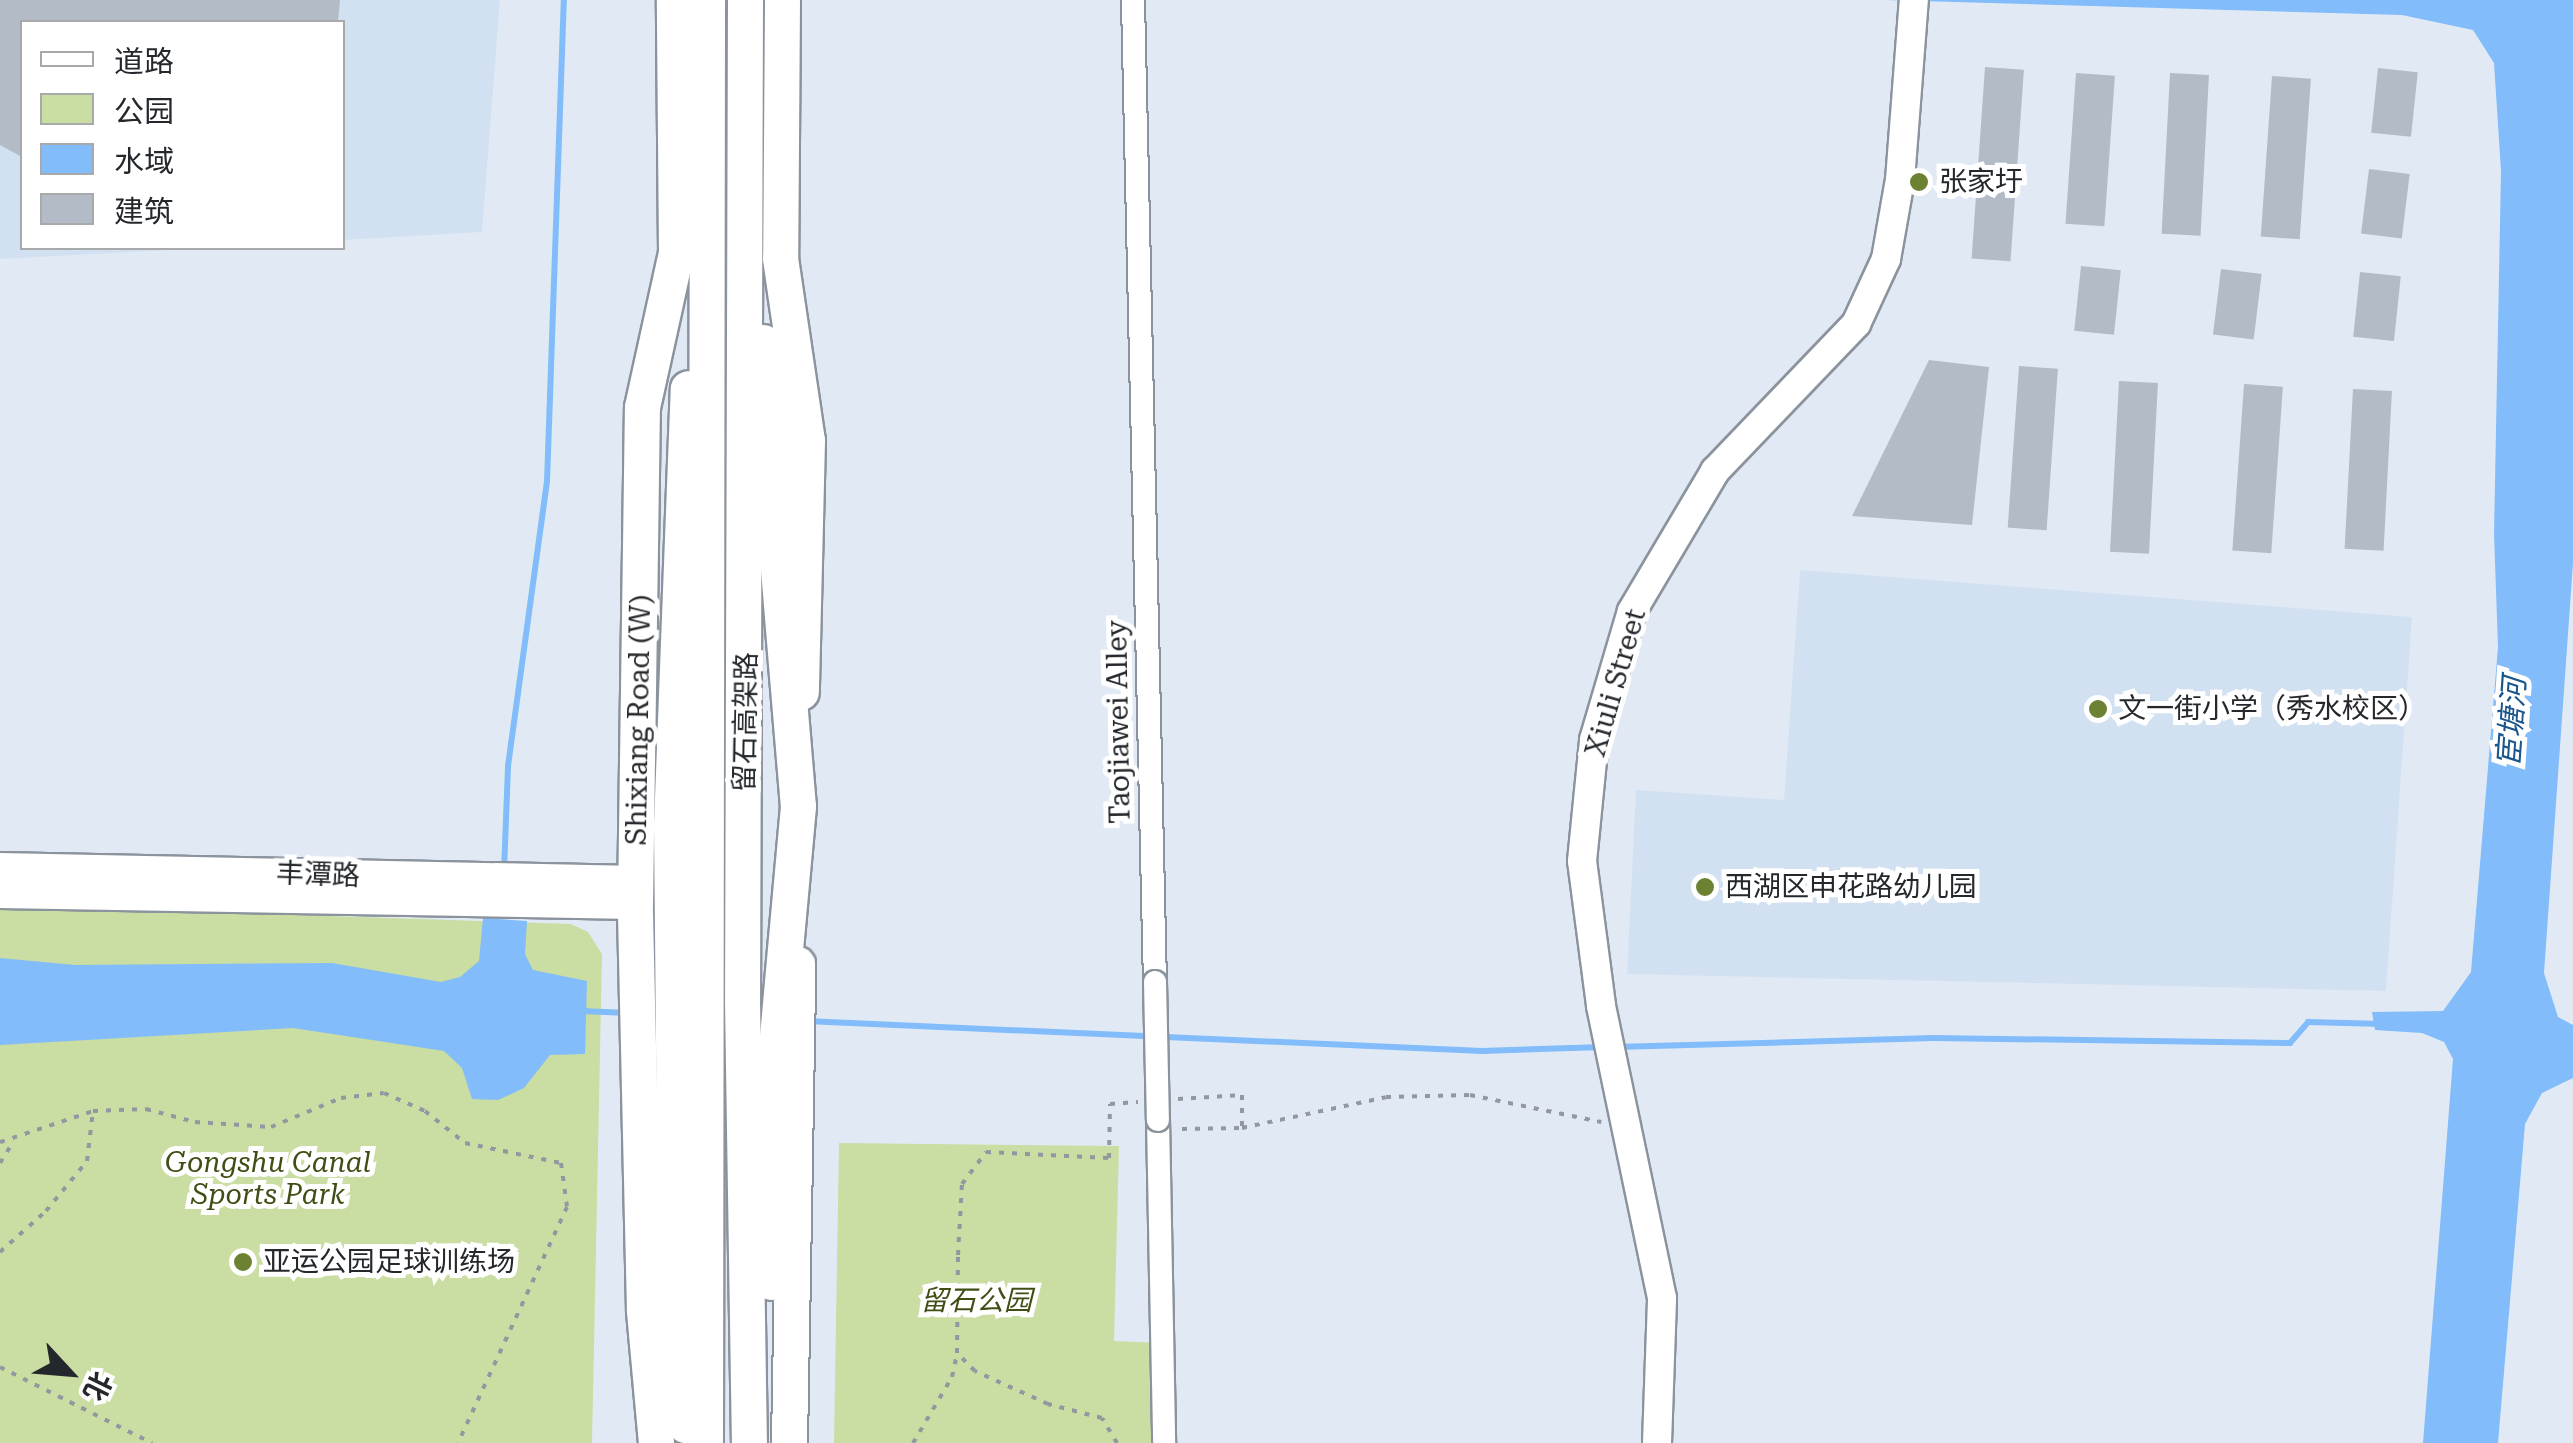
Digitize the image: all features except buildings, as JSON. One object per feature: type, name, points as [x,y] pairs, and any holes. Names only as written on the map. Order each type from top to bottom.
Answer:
[{"type":"main road","name":"Shixiang Road (W)","points":[[671,1000],[636,893],[642,407],[692,245],[674,0]]},
{"type":"main road","name":"留石高架路","points":[[705,1443],[689,1364],[705,1121],[671,1000],[692,245],[707,0]]},
{"type":"main road","name":"留石高架路","points":[[745,0],[742,1000],[760,1366],[749,1443]]},
{"type":"main road","points":[[763,1443],[760,1366],[785,1065],[798,806],[808,440],[780,258],[782,0]]},
{"type":"main road","points":[[746,232],[775,413],[775,533],[798,806]]},
{"type":"main road","points":[[656,1443],[644,1310],[659,1061],[671,1000],[675,637],[692,245]]},
{"type":"main road","name":"丰潭路","points":[[0,868],[636,893]]},
{"type":"main road","name":"丰潭路","points":[[0,893],[502,890]]},
{"type":"main road","points":[[659,1061],[689,1364],[687,1443]]},
{"type":"main road","points":[[785,1065],[789,1443]]},
{"type":"street","name":"Taojiawei Alley","points":[[1133,0],[1164,1443]]},
{"type":"street","name":"Xiuli Street","points":[[1657,1443],[1662,1298],[1624,1117],[1582,861],[1594,740],[1632,611],[1715,472],[1856,324],[1889,243],[1914,6]]},
{"type":"path","points":[[0,1142],[14,1142],[93,1111],[146,1109],[195,1122],[271,1127],[341,1098],[384,1093],[425,1111],[465,1144],[561,1163],[568,1207],[458,1443]]},
{"type":"path","points":[[1242,1094],[1242,1128]]},
{"type":"path","points":[[1158,1125],[1242,1128],[1386,1097],[1470,1095],[1624,1117]]},
{"type":"path","points":[[913,1443],[952,1378],[957,1353],[962,1184],[986,1152],[1109,1158],[1110,1104]]},
{"type":"path","points":[[0,1252],[46,1211],[88,1161],[93,1111]]},
{"type":"path","points":[[0,1163],[14,1142]]},
{"type":"path","points":[[957,1353],[975,1371],[1048,1404],[1102,1418],[1116,1443]]},
{"type":"path","points":[[0,1371],[152,1443]]},
{"type":"shaded area","points":[[0,0],[500,0],[482,232],[345,240],[345,20],[20,20],[20,250],[170,250],[0,259]]},
{"type":"shaded area","name":"文一街小学（秀水校区）","points":[[1800,570],[2412,617],[2386,991],[1627,974],[1636,790],[1784,800]]},
{"type":"green space","name":"Gongshu Canal Sports Park","points":[[0,905],[571,924],[588,932],[602,954],[592,1443],[0,1443]]},
{"type":"green space","name":"留石公园","points":[[839,1143],[1119,1146],[1114,1341],[1160,1343],[1163,1443],[834,1443]]},
{"type":"water","name":"宦塘河","points":[[1885,0],[2573,0],[2573,563],[2544,973],[2558,1017],[2573,1025],[2573,1078],[2542,1093],[2525,1124],[2498,1443],[2423,1443],[2453,1059],[2444,1042],[2422,1033],[2375,1030],[2372,1012],[2443,1011],[2471,972],[2498,647],[2494,534],[2501,171],[2494,63],[2473,30],[2402,15]]},
{"type":"water","points":[[483,918],[527,921],[525,954],[533,970],[587,981],[585,1054],[550,1055],[524,1088],[498,1100],[472,1099],[462,1068],[444,1051],[293,1028],[0,1045],[0,958],[75,965],[332,963],[441,982],[460,977],[479,961]]},
{"type":"waterway","points":[[504,871],[508,766],[547,482],[564,0]]},
{"type":"waterway","points":[[581,1011],[629,1013]]},
{"type":"waterway","points":[[806,1021],[1482,1051],[1603,1047]]},
{"type":"waterway","points":[[1615,1047],[1934,1038],[2290,1043],[2308,1022],[2383,1024]]},
{"type":"place","name":"张家圩","points":[[1919,182]]},
{"type":"place","name":"文一街小学（秀水校区）","points":[[2098,709]]},
{"type":"place","name":"西湖区申花路幼儿园","points":[[1705,887]]},
{"type":"place","name":"亚运公园足球训练场","points":[[243,1262]]}]
